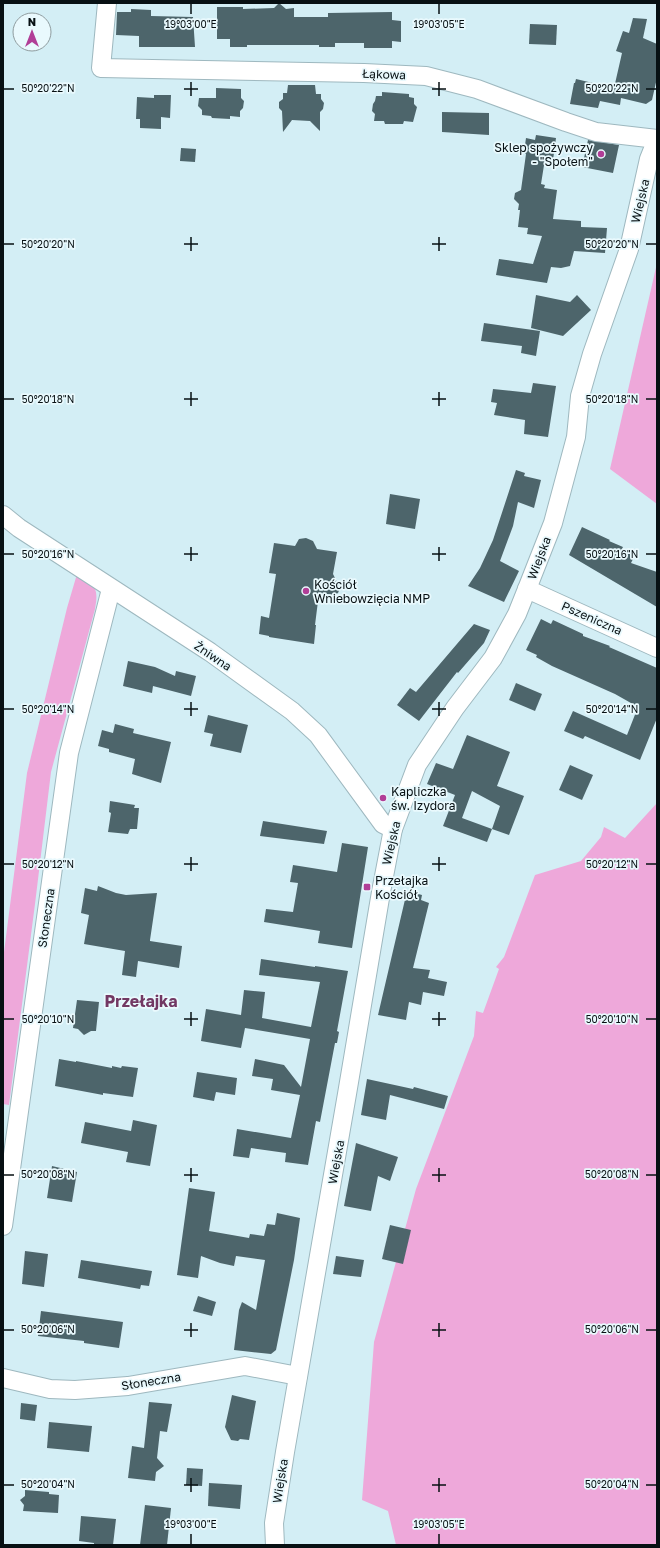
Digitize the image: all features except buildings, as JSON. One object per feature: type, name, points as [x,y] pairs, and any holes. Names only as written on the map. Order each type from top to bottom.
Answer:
[{"type":"street","name":"Łąkowa","points":[[107,3],[101,68],[364,73],[426,76],[477,89],[596,132],[657,139]]},
{"type":"street","name":"Wiejska","points":[[276,1545],[274,1523],[276,1509],[393,828],[418,765],[455,708],[493,658],[517,614],[527,589],[556,510],[576,437],[580,396],[592,354],[629,249],[649,159],[657,139]]},
{"type":"street","name":"Żniwna","points":[[3,515],[19,528],[111,589],[210,652],[292,711],[318,735],[383,824],[393,828]]},
{"type":"street","name":"Słoneczna","points":[[3,1226],[69,753],[111,589]]},
{"type":"street","name":"Pszeniczna","points":[[527,589],[657,648]]},
{"type":"street","name":"Słoneczna","points":[[3,1378],[50,1389],[75,1390],[128,1386],[244,1366],[298,1376]]},
{"type":"shaded area","points":[[657,263],[657,504],[610,469]]},
{"type":"shaded area","points":[[77,574],[92,585],[96,591],[95,609],[51,772],[9,1105],[3,1104],[3,960],[27,773],[67,608]]},
{"type":"shaded area","points":[[657,803],[657,1545],[396,1545],[388,1511],[362,1500],[374,1342],[416,1189],[474,1036],[476,1011],[483,1013],[499,969],[496,967],[504,957],[535,875],[581,861],[601,837],[604,827],[625,838]]},
{"type":"place","name":"Sklep spożywczy - \"Społem\"","points":[[601,154]]},
{"type":"place","name":"Kościół Wniebowzięcia NMP","points":[[306,591]]},
{"type":"place","name":"Kapliczka św. Izydora","points":[[383,798]]},
{"type":"place","name":"Przełajka Kościół","points":[[367,887]]},
{"type":"district","name":"Przełajka","points":[[141,1001]]}]
